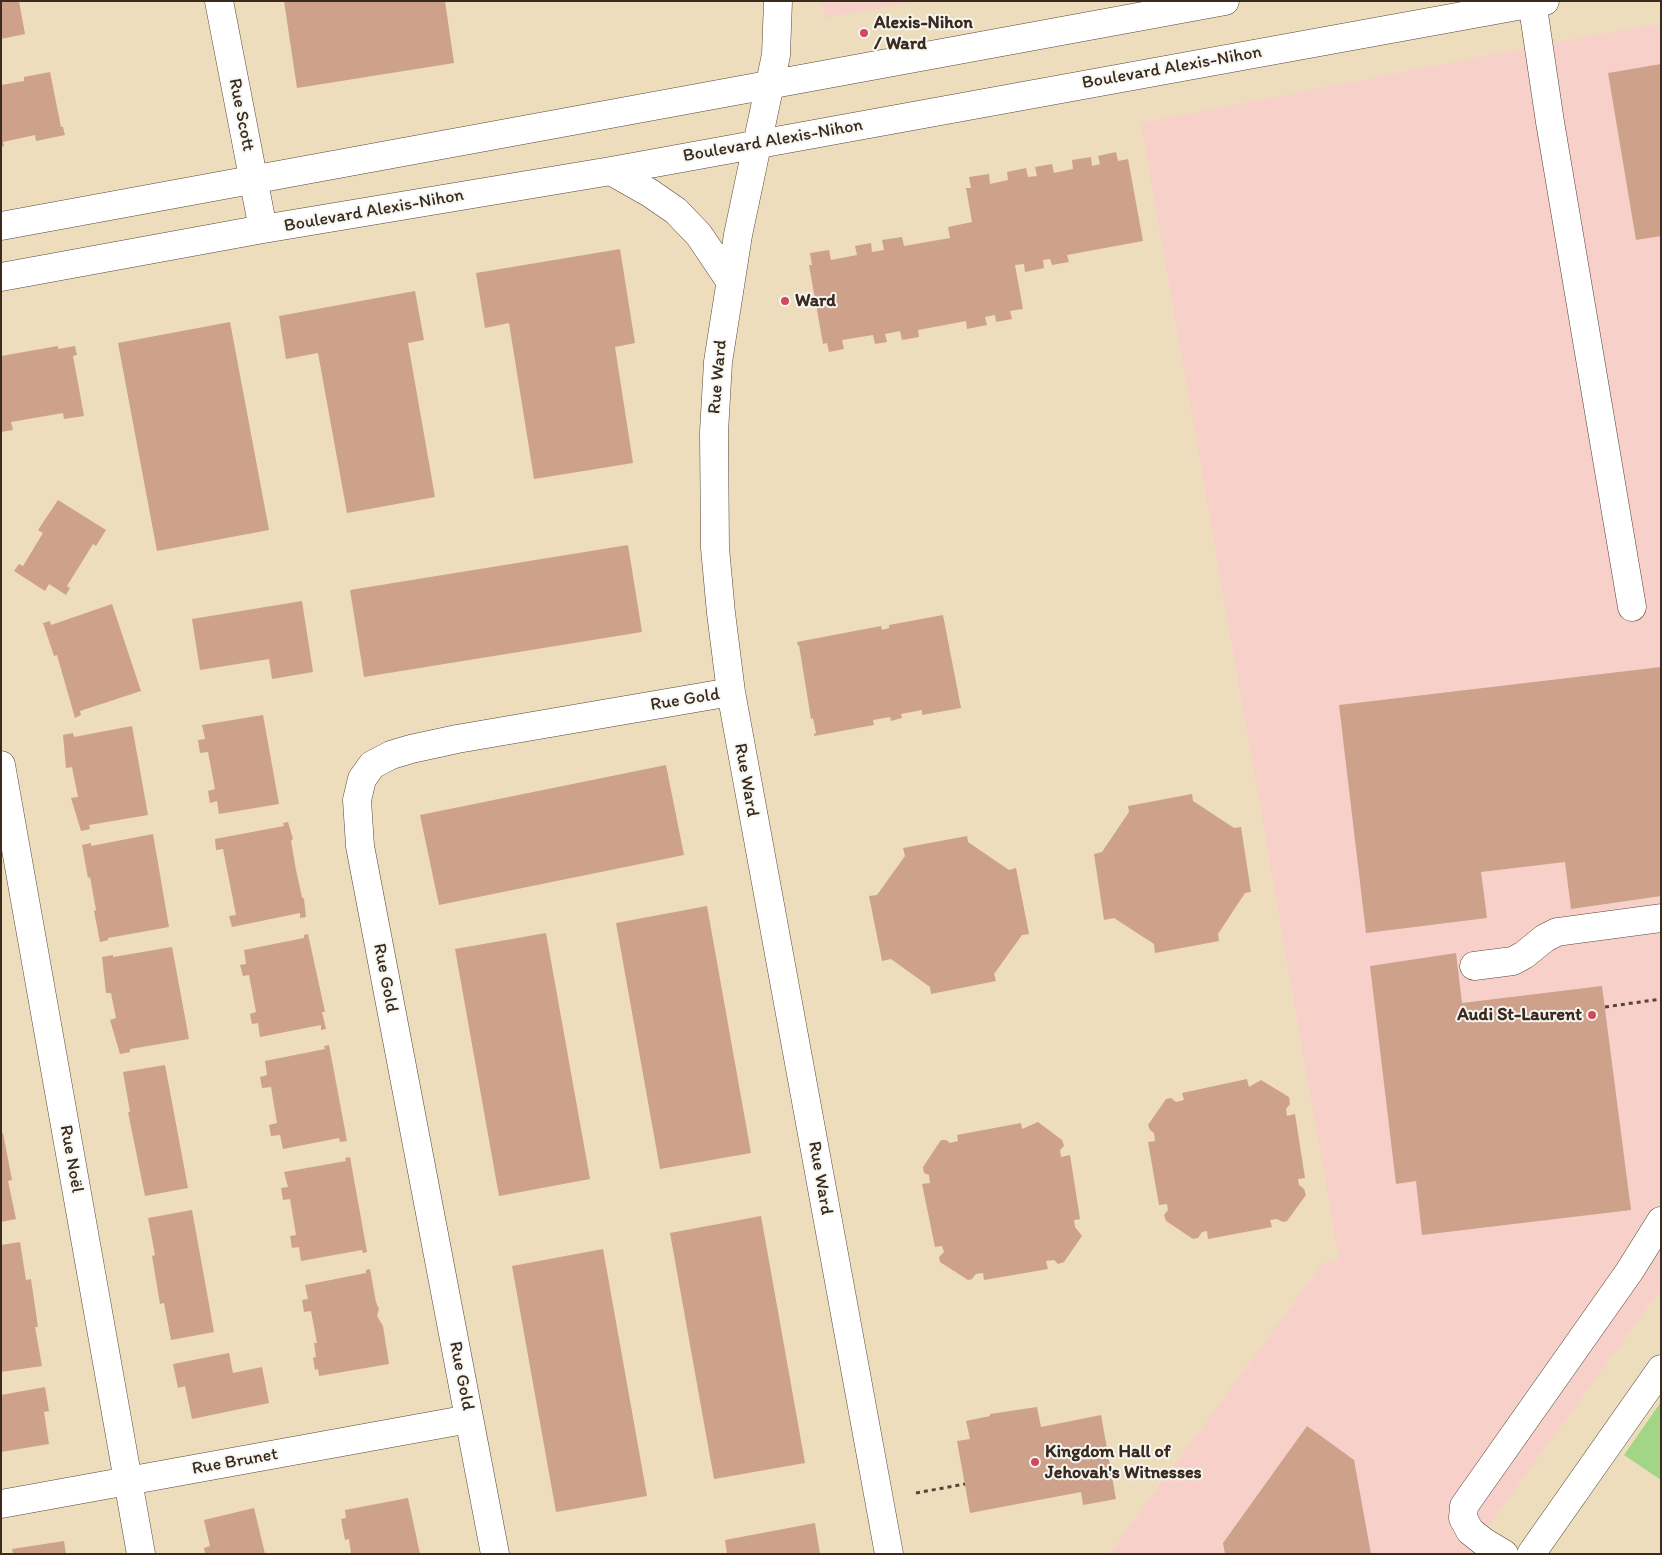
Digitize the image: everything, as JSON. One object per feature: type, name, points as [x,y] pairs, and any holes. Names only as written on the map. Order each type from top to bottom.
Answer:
[{"type":"street","name":"Rue Scott","points":[[219,1],[263,229]]},
{"type":"street","name":"Rue Ward","points":[[778,1],[778,45],[730,281],[718,362],[714,464],[715,548],[731,692],[889,1554]]},
{"type":"street","points":[[1,226],[1225,1]]},
{"type":"street","points":[[1536,2],[1550,122],[1632,607]]},
{"type":"street","name":"Boulevard Alexis-Nihon","points":[[1,277],[263,229],[611,171],[1536,2]]},
{"type":"street","points":[[611,171],[650,193],[676,211],[699,234],[730,281]]},
{"type":"street","name":"Rue Gold","points":[[495,1554],[360,846],[357,800],[362,779],[372,765],[391,755],[411,749],[731,692]]},
{"type":"street","name":"Rue Noël","points":[[1,765],[141,1554]]},
{"type":"street","points":[[1474,966],[1513,961],[1556,932],[1661,918]]},
{"type":"street","points":[[1504,1554],[1484,1542],[1470,1530],[1463,1518],[1464,1506],[1623,1280],[1661,1221]]},
{"type":"street","points":[[1531,1554],[1661,1369]]},
{"type":"street","name":"Rue Brunet","points":[[1,1504],[469,1419]]},
{"type":"path","points":[[1605,1007],[1661,999]]},
{"type":"path","points":[[916,1493],[965,1484]]},
{"type":"shaded area","points":[[822,1],[921,1],[825,18]]},
{"type":"shaded area","points":[[1661,24],[1661,1289],[1468,1554],[1109,1554],[1323,1263],[1339,1260],[1141,123],[1593,35]]},
{"type":"green space","points":[[1661,1402],[1661,1480],[1624,1455]]},
{"type":"building","points":[[1,1],[19,1],[25,34],[1,39]]},
{"type":"building","points":[[284,1],[445,1],[454,63],[297,88]]},
{"type":"building","points":[[1661,64],[1661,236],[1636,240],[1608,73]]},
{"type":"building","points":[[50,72],[61,127],[63,127],[65,135],[36,141],[35,135],[3,142],[4,146],[1,147],[1,85],[24,81],[24,77]]},
{"type":"building","points":[[1116,152],[1118,161],[1128,159],[1143,241],[1067,255],[1069,262],[1052,265],[1050,259],[1043,260],[1044,268],[1025,272],[1024,264],[1015,265],[1023,309],[1010,311],[1012,319],[996,322],[995,315],[985,317],[987,325],[967,329],[966,321],[918,330],[919,337],[902,340],[900,331],[885,334],[887,342],[875,344],[873,335],[842,340],[844,349],[829,352],[827,343],[823,344],[809,265],[812,265],[810,253],[829,250],[831,260],[857,255],[855,246],[871,243],[872,252],[884,250],[882,240],[902,237],[904,246],[950,238],[948,227],[972,222],[966,188],[971,188],[969,177],[989,174],[990,184],[1008,180],[1007,172],[1026,168],[1028,177],[1037,176],[1035,167],[1052,164],[1054,173],[1073,169],[1072,160],[1091,157],[1092,166],[1100,164],[1098,156]]},
{"type":"building","points":[[620,249],[635,343],[615,347],[633,463],[534,479],[509,323],[485,328],[476,273]]},
{"type":"building","points":[[415,291],[424,340],[408,343],[435,497],[347,513],[318,353],[286,359],[279,316]]},
{"type":"building","points":[[230,322],[269,530],[157,551],[118,343]]},
{"type":"building","points":[[58,346],[58,349],[75,346],[77,355],[73,356],[84,416],[64,419],[63,413],[11,422],[13,430],[1,432],[1,356]]},
{"type":"building","points":[[58,500],[106,530],[96,546],[93,544],[67,586],[70,588],[66,595],[49,584],[45,591],[14,571],[19,564],[23,566],[43,533],[38,530]]},
{"type":"building","points":[[628,545],[642,632],[364,677],[350,590]]},
{"type":"building","points":[[302,601],[313,672],[272,679],[269,659],[200,670],[192,619]]},
{"type":"building","points":[[112,604],[141,691],[80,711],[81,715],[75,718],[57,655],[54,656],[43,623],[50,621],[51,625]]},
{"type":"building","points":[[943,615],[961,708],[922,715],[922,710],[901,714],[902,718],[891,721],[890,717],[873,720],[874,725],[814,736],[816,733],[813,718],[811,719],[797,642],[881,626],[882,630],[889,628],[889,625]]},
{"type":"building","points":[[1661,667],[1661,896],[1571,909],[1565,862],[1481,872],[1487,918],[1366,933],[1339,705]]},
{"type":"building","points":[[263,715],[279,804],[219,814],[217,801],[210,803],[208,791],[215,789],[208,752],[200,753],[198,740],[205,739],[202,725]]},
{"type":"building","points":[[132,726],[148,815],[89,825],[90,829],[81,831],[71,798],[78,797],[72,767],[66,768],[63,735],[73,733],[74,737]]},
{"type":"building","points":[[666,765],[684,855],[439,905],[420,815]]},
{"type":"building","points":[[1192,794],[1193,801],[1234,828],[1241,827],[1251,892],[1245,893],[1218,934],[1219,941],[1155,953],[1154,944],[1114,918],[1104,920],[1094,854],[1102,852],[1129,812],[1128,806]]},
{"type":"building","points":[[288,822],[293,839],[291,841],[302,897],[304,899],[306,917],[300,918],[300,913],[232,927],[229,916],[236,915],[223,849],[216,850],[215,839],[284,826],[283,823]]},
{"type":"building","points":[[153,834],[169,927],[108,938],[108,940],[100,942],[90,877],[88,878],[82,845],[91,843],[91,846]]},
{"type":"building","points":[[967,836],[968,842],[1009,870],[1016,868],[1029,934],[1022,935],[994,974],[996,981],[931,994],[930,987],[891,959],[882,961],[869,896],[877,895],[905,856],[903,848]]},
{"type":"building","points":[[707,906],[751,1153],[660,1169],[616,923]]},
{"type":"building","points":[[546,933],[590,1179],[499,1196],[455,949]]},
{"type":"building","points":[[308,934],[325,1012],[322,1012],[326,1029],[321,1030],[321,1025],[260,1037],[258,1023],[252,1024],[250,1014],[256,1012],[249,975],[243,976],[240,965],[246,964],[244,950],[304,938],[304,935]]},
{"type":"building","points":[[172,947],[189,1039],[130,1049],[130,1052],[120,1054],[110,1020],[116,1018],[111,993],[106,993],[102,957],[113,955],[113,957]]},
{"type":"building","points":[[1456,953],[1462,1003],[1602,986],[1631,1210],[1422,1235],[1416,1181],[1396,1184],[1370,966]]},
{"type":"building","points":[[329,1045],[347,1141],[340,1142],[339,1138],[283,1149],[280,1135],[271,1136],[269,1125],[277,1123],[271,1087],[262,1088],[260,1077],[267,1075],[265,1061],[325,1049],[324,1046]]},
{"type":"building","points":[[165,1065],[188,1188],[145,1196],[128,1112],[130,1112],[123,1072]]},
{"type":"building","points":[[1247,1079],[1249,1087],[1261,1080],[1289,1097],[1290,1104],[1286,1109],[1287,1116],[1295,1114],[1305,1178],[1298,1179],[1299,1185],[1304,1189],[1306,1195],[1287,1221],[1270,1220],[1272,1227],[1208,1239],[1207,1231],[1202,1232],[1198,1238],[1193,1239],[1166,1221],[1164,1215],[1168,1210],[1167,1204],[1159,1205],[1148,1142],[1155,1141],[1154,1133],[1148,1125],[1166,1099],[1171,1098],[1176,1102],[1184,1100],[1182,1093]]},
{"type":"building","points":[[1038,1122],[1062,1140],[1064,1146],[1060,1150],[1061,1157],[1070,1155],[1080,1219],[1074,1220],[1075,1227],[1082,1236],[1064,1262],[1058,1264],[1054,1260],[1046,1261],[1048,1269],[984,1280],[983,1273],[976,1274],[972,1279],[968,1280],[940,1262],[939,1257],[944,1252],[942,1246],[935,1247],[922,1184],[930,1183],[929,1175],[924,1173],[923,1167],[941,1140],[946,1140],[950,1143],[958,1141],[957,1135],[1021,1123],[1022,1129]]},
{"type":"building","points":[[3,1133],[12,1180],[8,1181],[16,1219],[1,1222],[1,1134]]},
{"type":"building","points":[[350,1157],[367,1252],[363,1253],[362,1250],[301,1261],[299,1247],[292,1248],[290,1236],[296,1235],[290,1199],[283,1200],[281,1188],[288,1187],[284,1172],[346,1161],[345,1158]]},
{"type":"building","points":[[192,1210],[214,1332],[171,1340],[164,1303],[160,1304],[152,1256],[155,1255],[148,1218]]},
{"type":"building","points":[[761,1216],[805,1463],[714,1479],[670,1233]]},
{"type":"building","points":[[20,1242],[26,1280],[31,1279],[38,1327],[35,1327],[42,1366],[1,1372],[1,1245]]},
{"type":"building","points":[[603,1249],[647,1496],[556,1512],[512,1266]]},
{"type":"building","points":[[370,1269],[379,1309],[377,1316],[383,1326],[389,1364],[319,1376],[318,1369],[315,1370],[313,1358],[316,1357],[314,1343],[317,1343],[311,1311],[304,1312],[302,1300],[308,1299],[305,1285],[366,1273],[366,1270]]},
{"type":"building","points":[[229,1353],[233,1373],[262,1367],[269,1403],[192,1419],[185,1386],[178,1388],[173,1364]]},
{"type":"building","points":[[45,1387],[49,1411],[44,1412],[49,1444],[1,1452],[1,1395]]},
{"type":"building","name":"Kingdom Hall of Jehovah's Witnesses","points":[[1037,1407],[1041,1427],[1101,1415],[1116,1499],[1083,1505],[1081,1492],[970,1513],[957,1441],[970,1439],[966,1421],[990,1416],[990,1414]]},
{"type":"building","points":[[1307,1426],[1354,1460],[1371,1554],[1225,1554],[1223,1543]]},
{"type":"building","points":[[408,1498],[420,1554],[351,1554],[349,1539],[345,1540],[341,1519],[346,1518],[345,1510]]},
{"type":"building","points":[[254,1508],[265,1554],[205,1554],[204,1548],[210,1546],[204,1520]]},
{"type":"building","points":[[815,1523],[820,1554],[727,1554],[725,1540]]},
{"type":"building","points":[[64,1541],[66,1554],[13,1554],[12,1549]]},
{"type":"place","name":"Alexis-Nihon / Ward","points":[[864,33]]},
{"type":"place","name":"Ward","points":[[785,301]]},
{"type":"place","name":"Audi St-Laurent","points":[[1592,1015]]},
{"type":"place","name":"Kingdom Hall of Jehovah's Witnesses","points":[[1035,1462]]}]
